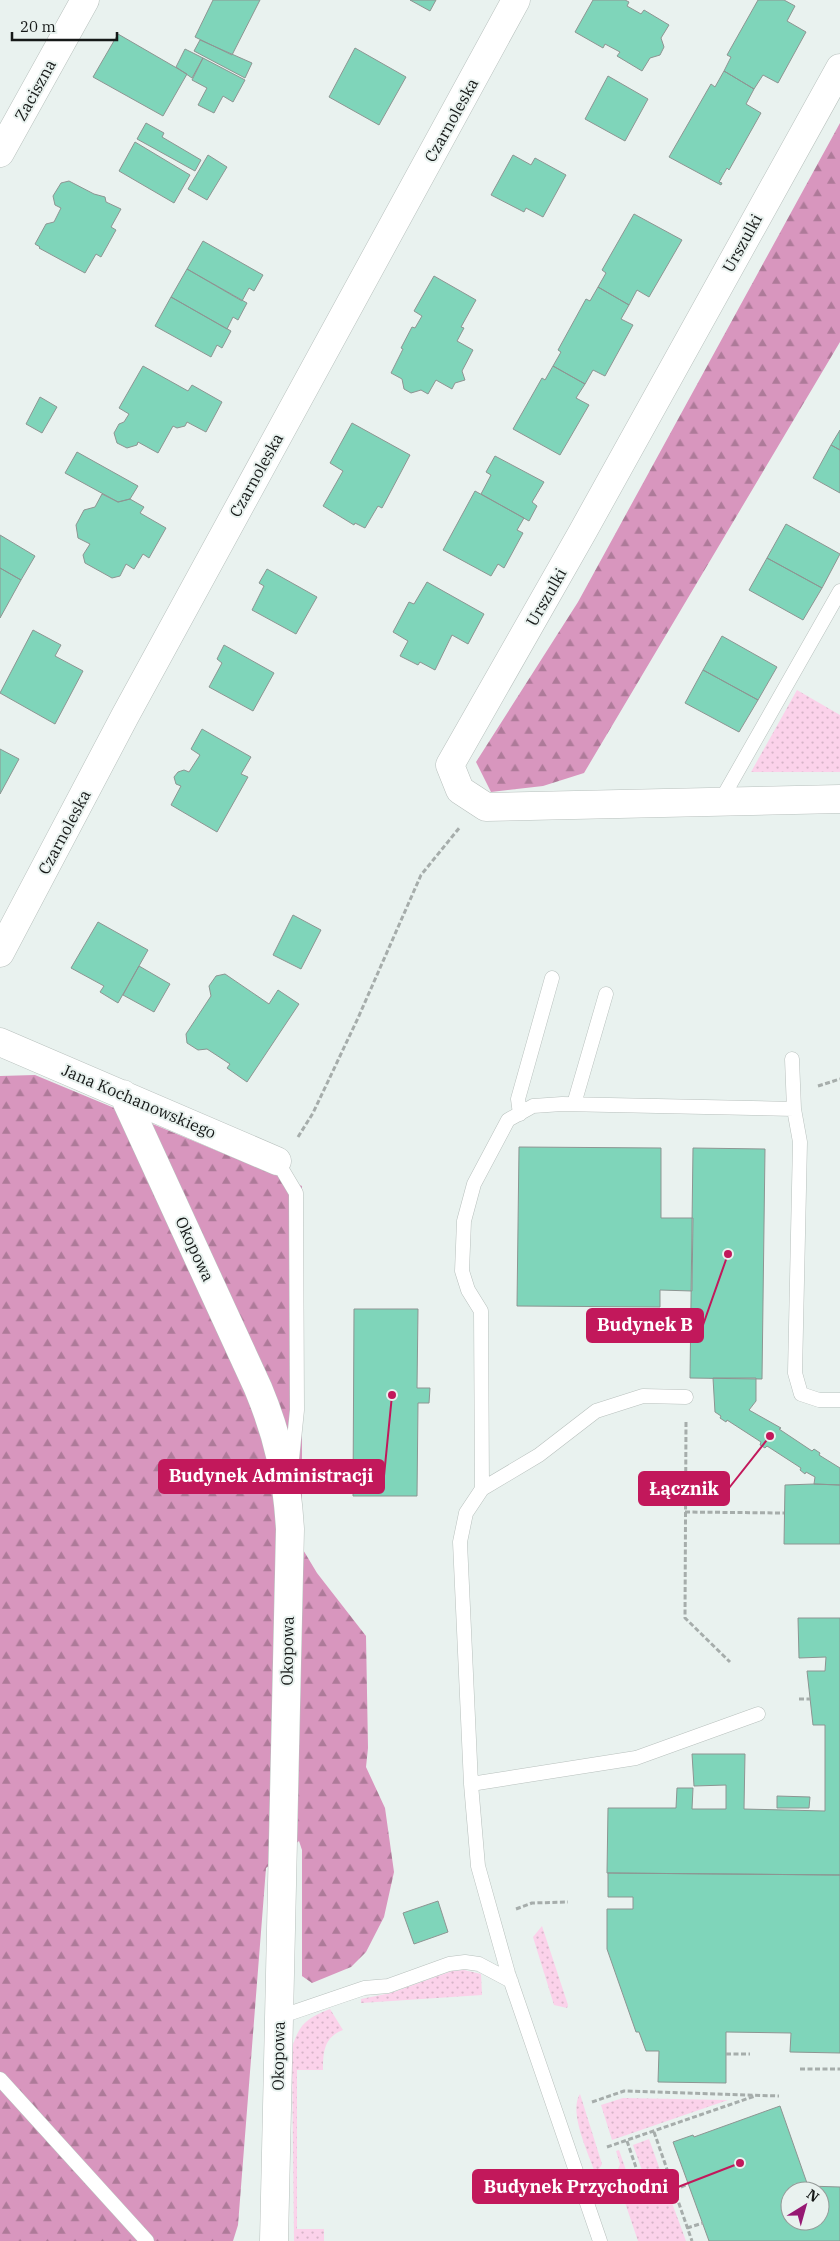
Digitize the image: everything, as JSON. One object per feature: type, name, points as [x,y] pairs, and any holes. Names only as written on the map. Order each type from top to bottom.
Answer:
[{"type":"street","name":"Zaciszna","points":[[0,153],[84,0]]},
{"type":"street","name":"Czarnoleska","points":[[0,953],[130,708],[516,0]]},
{"type":"street","name":"Urszulki","points":[[840,68],[582,533],[450,765],[460,790],[486,807],[840,799]]},
{"type":"street","name":"Jana Kochanowskiego","points":[[0,1042],[277,1161]]},
{"type":"street","name":"Okopowa","points":[[124,1094],[258,1388],[272,1421],[282,1456],[290,1529],[274,2241]]},
{"type":"lane","points":[[720,802],[840,591]]},
{"type":"lane","points":[[520,1114],[518,1099],[552,978]]},
{"type":"lane","points":[[574,1104],[606,994]]},
{"type":"lane","points":[[792,1059],[794,1109],[800,1142],[795,1373],[801,1394],[819,1400],[840,1400]]},
{"type":"lane","points":[[482,1489],[480,1311],[468,1290],[462,1271],[464,1220],[474,1184],[508,1120],[533,1106],[574,1104],[794,1109]]},
{"type":"lane","points":[[277,1161],[296,1193],[297,1216],[297,1410],[288,1502]]},
{"type":"lane","points":[[600,2241],[511,1981],[478,1866],[471,1784],[460,1537],[466,1513],[482,1489],[539,1455],[596,1411],[643,1396],[686,1397]]},
{"type":"lane","points":[[471,1784],[636,1758],[758,1714]]},
{"type":"lane","points":[[279,2017],[364,1988],[388,1986],[449,1964],[465,1962],[479,1964],[511,1981]]},
{"type":"lane","points":[[0,2079],[147,2241]]},
{"type":"path","points":[[277,1161],[288,1153],[313,1113],[390,950],[422,875],[480,804]]},
{"type":"path","points":[[686,1420],[685,1618],[730,1662]]},
{"type":"path","points":[[685,1512],[784,1513]]},
{"type":"path","points":[[799,1698],[810,1699]]},
{"type":"path","points":[[516,1909],[532,1903],[568,1902]]},
{"type":"path","points":[[726,2054],[750,2054]]},
{"type":"path","points":[[800,2069],[840,2069]]},
{"type":"path","points":[[592,2102],[624,2091],[779,2096]]},
{"type":"path","points":[[607,2147],[759,2095]]},
{"type":"path","points":[[654,2132],[692,2241]]},
{"type":"path","points":[[626,2141],[645,2194],[672,2184]]},
{"type":"path","points":[[674,2190],[688,2184]]},
{"type":"path","points":[[687,2228],[702,2223]]},
{"type":"shaded area","points":[[797,690],[840,715],[840,772],[751,772]]},
{"type":"shaded area","points":[[542,1926],[568,2005],[567,2008],[554,2005],[533,1937]]},
{"type":"shaded area","points":[[464,1970],[481,1974],[482,1995],[361,2003],[361,1999],[391,1993],[452,1971]]},
{"type":"shaded area","points":[[330,2009],[343,2030],[328,2041],[324,2051],[323,2070],[297,2070],[297,2229],[324,2229],[324,2241],[294,2241],[292,2048],[301,2027],[310,2019]]},
{"type":"shaded area","points":[[580,2094],[602,2164],[596,2175],[578,2122],[576,2111]]},
{"type":"shaded area","points":[[623,2098],[728,2100],[612,2140],[601,2105]]},
{"type":"shaded area","points":[[649,2139],[664,2181],[648,2187],[633,2145]]},
{"type":"shaded area","points":[[619,2150],[637,2202],[668,2192],[686,2241],[638,2241],[616,2176],[620,2164],[616,2151]]},
{"type":"green space","points":[[840,123],[840,342],[584,773],[543,786],[491,792],[476,762],[578,602]]},
{"type":"green space","points":[[35,1075],[302,1186],[302,1548],[317,1573],[366,1636],[368,1748],[366,1767],[385,1808],[394,1872],[384,1917],[366,1952],[351,1967],[312,1983],[302,1976],[302,1850],[299,1841],[266,1868],[238,2225],[233,2241],[0,2241],[0,1076]]},
{"type":"building","points":[[213,0],[260,0],[232,55],[195,37]]},
{"type":"building","points":[[410,0],[436,0],[430,11]]},
{"type":"building","points":[[593,0],[625,0],[629,2],[627,6],[641,14],[644,10],[669,25],[661,38],[664,47],[660,55],[650,58],[642,71],[617,56],[620,52],[605,44],[603,48],[575,32]]},
{"type":"building","points":[[758,0],[784,0],[795,6],[787,21],[806,32],[778,83],[763,75],[754,89],[724,71],[731,57],[727,55]]},
{"type":"building","points":[[118,34],[187,74],[163,116],[93,77]]},
{"type":"building","points":[[200,40],[252,63],[245,78],[194,51]]},
{"type":"building","points":[[355,48],[406,77],[379,125],[329,97]]},
{"type":"building","points":[[185,49],[203,58],[192,78],[176,67]]},
{"type":"building","points":[[203,58],[245,80],[233,102],[223,96],[214,113],[198,105],[207,88],[192,80]]},
{"type":"building","points":[[724,71],[754,89],[746,104],[761,113],[729,170],[727,168],[719,182],[722,183],[721,185],[669,157],[711,84],[715,87]]},
{"type":"building","points":[[608,76],[648,99],[625,141],[585,119]]},
{"type":"building","points":[[146,123],[164,133],[162,137],[201,160],[195,171],[137,139]]},
{"type":"building","points":[[135,142],[190,175],[174,203],[119,171]]},
{"type":"building","points":[[208,155],[227,167],[207,200],[188,189]]},
{"type":"building","points":[[513,155],[531,165],[535,158],[566,175],[543,217],[526,208],[524,212],[491,195]]},
{"type":"building","points":[[69,181],[94,194],[105,197],[106,202],[121,209],[111,227],[116,230],[101,257],[96,254],[85,273],[35,244],[46,224],[54,222],[61,208],[55,205],[53,196],[61,183]]},
{"type":"building","points":[[634,214],[682,240],[649,297],[637,290],[629,305],[598,287],[606,273],[602,270]]},
{"type":"building","points":[[203,241],[263,275],[254,291],[249,288],[242,301],[187,269]]},
{"type":"building","points":[[187,269],[247,303],[238,320],[233,317],[227,329],[171,297]]},
{"type":"building","points":[[434,276],[476,300],[461,327],[464,328],[457,341],[473,350],[462,371],[465,380],[455,383],[452,389],[436,380],[428,394],[421,390],[411,393],[404,389],[402,379],[391,373],[412,327],[415,328],[422,316],[414,311]]},
{"type":"building","points":[[598,287],[629,305],[621,319],[633,325],[605,376],[593,370],[585,384],[553,366],[561,352],[558,350],[586,299],[590,301]]},
{"type":"building","points":[[171,297],[231,331],[222,348],[217,345],[211,357],[155,326]]},
{"type":"building","points":[[143,366],[188,391],[192,385],[222,402],[206,432],[187,422],[185,426],[177,428],[173,426],[158,453],[138,442],[137,445],[127,448],[117,443],[114,433],[119,424],[124,422],[129,414],[119,408]]},
{"type":"building","points":[[553,366],[585,384],[576,398],[589,405],[560,455],[513,429],[542,378],[545,380]]},
{"type":"building","points":[[40,397],[57,407],[42,433],[26,424]]},
{"type":"building","points":[[352,423],[410,455],[382,508],[378,506],[365,528],[355,523],[354,525],[323,506],[343,471],[330,463]]},
{"type":"building","points":[[840,430],[840,450],[831,445]]},
{"type":"building","points":[[831,445],[840,450],[840,493],[813,478]]},
{"type":"building","points":[[77,452],[138,486],[130,499],[118,502],[65,473]]},
{"type":"building","points":[[495,456],[544,482],[532,502],[537,506],[529,521],[481,494],[491,475],[486,472]]},
{"type":"building","points":[[475,491],[524,518],[517,530],[523,533],[504,568],[498,564],[491,576],[443,550]]},
{"type":"building","points":[[102,494],[118,502],[130,499],[144,507],[140,513],[166,528],[149,558],[143,554],[134,569],[126,564],[120,576],[112,578],[85,563],[83,555],[90,544],[78,538],[76,525],[84,510],[95,507]]},
{"type":"building","points":[[786,524],[840,554],[822,588],[767,558]]},
{"type":"building","points":[[0,535],[35,556],[21,580],[0,568]]},
{"type":"building","points":[[767,558],[822,588],[803,620],[749,590]]},
{"type":"building","points":[[0,568],[21,580],[0,618]]},
{"type":"building","points":[[267,569],[317,597],[296,634],[252,610],[264,586],[259,583]]},
{"type":"building","points":[[427,582],[484,614],[468,644],[452,635],[435,670],[420,662],[418,665],[400,656],[408,641],[393,632],[409,602],[414,604]]},
{"type":"building","points":[[33,630],[61,645],[55,656],[83,671],[55,724],[0,693]]},
{"type":"building","points":[[722,636],[777,667],[758,700],[703,670]]},
{"type":"building","points":[[224,645],[274,673],[253,711],[209,687],[222,663],[217,659]]},
{"type":"building","points":[[703,670],[758,700],[739,732],[685,703]]},
{"type":"building","points":[[202,729],[251,757],[241,774],[248,777],[217,832],[171,805],[181,786],[176,784],[174,777],[178,772],[184,770],[189,772],[200,755],[191,749]]},
{"type":"building","points":[[0,749],[19,759],[0,794]]},
{"type":"building","points":[[293,915],[321,930],[301,969],[273,955]]},
{"type":"building","points":[[98,922],[148,950],[118,1003],[100,992],[104,986],[71,968]]},
{"type":"building","points":[[139,966],[170,984],[154,1012],[123,995]]},
{"type":"building","points":[[225,974],[269,1004],[278,990],[299,1004],[247,1082],[227,1068],[230,1064],[207,1049],[198,1050],[187,1043],[186,1034],[211,996],[209,986],[216,976]]},
{"type":"building","points":[[519,1147],[661,1148],[661,1218],[693,1218],[692,1291],[660,1290],[660,1307],[517,1306]]},
{"type":"building","points":[[693,1148],[765,1149],[762,1379],[690,1378]]},
{"type":"building","points":[[354,1309],[418,1309],[417,1388],[430,1388],[429,1403],[418,1403],[417,1496],[353,1496]]},
{"type":"building","points":[[713,1378],[756,1378],[756,1401],[749,1410],[781,1428],[779,1429],[812,1451],[814,1449],[820,1453],[819,1455],[840,1468],[840,1485],[814,1484],[815,1477],[806,1472],[805,1474],[800,1470],[801,1468],[767,1446],[765,1448],[760,1445],[761,1442],[727,1420],[726,1422],[720,1418],[721,1416],[715,1412]]},
{"type":"building","points":[[785,1485],[840,1485],[840,1544],[784,1544]]},
{"type":"building","points":[[798,1618],[840,1618],[840,1875],[607,1873],[608,1808],[676,1808],[677,1788],[693,1788],[692,1809],[726,1809],[726,1785],[694,1786],[692,1754],[745,1754],[744,1809],[825,1811],[825,1725],[813,1725],[807,1671],[825,1671],[826,1657],[799,1658]]},
{"type":"building","points":[[777,1796],[810,1797],[809,1808],[777,1808]]},
{"type":"building","points":[[608,1873],[840,1875],[840,2053],[790,2052],[791,2033],[726,2032],[726,2083],[658,2082],[659,2051],[646,2051],[639,2032],[636,2032],[607,1949],[607,1909],[633,1909],[633,1897],[608,1897]]},
{"type":"building","points":[[438,1901],[448,1932],[414,1944],[403,1913]]},
{"type":"building","points":[[780,2106],[806,2181],[780,2181],[780,2231],[830,2231],[830,2187],[840,2187],[840,2241],[709,2241],[673,2142],[693,2135],[694,2137]]},
{"type":"place","name":"Budynek B","points":[[728,1254]]},
{"type":"place","name":"Budynek Administracji","points":[[392,1395]]},
{"type":"place","name":"Łącznik","points":[[770,1436]]},
{"type":"place","name":"Budynek Przychodni","points":[[740,2163]]}]
